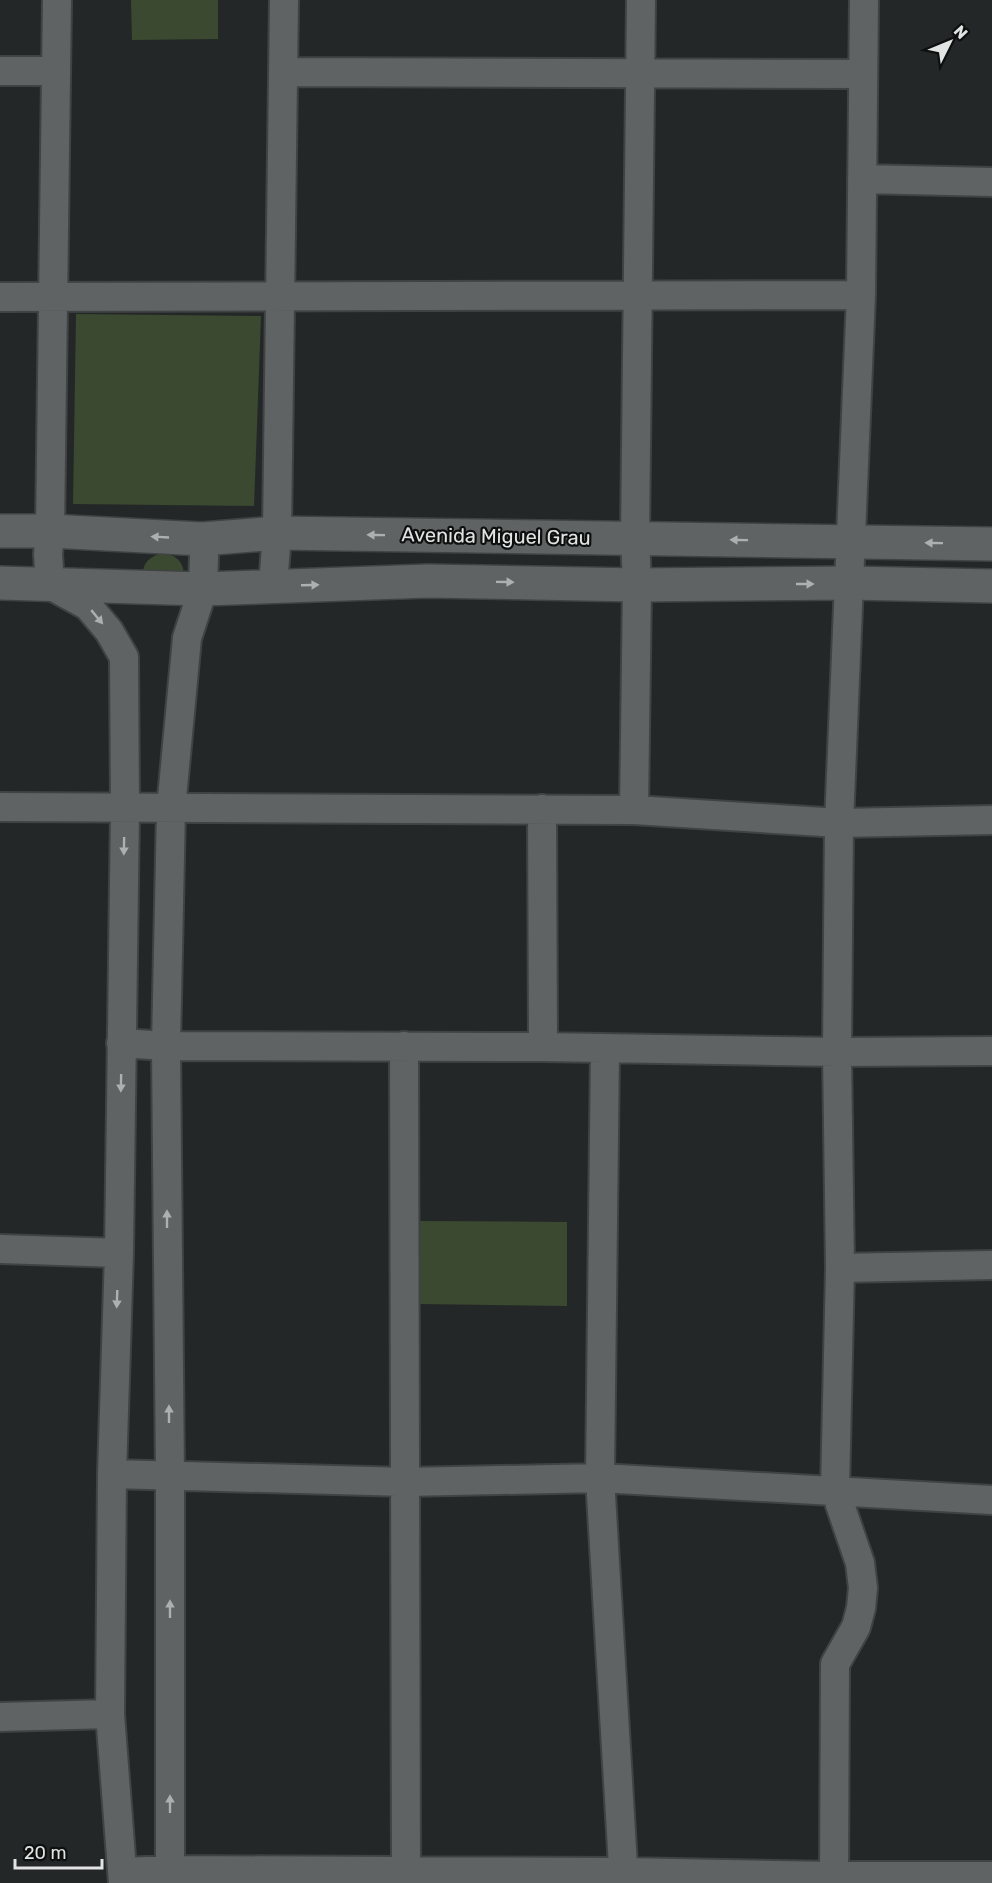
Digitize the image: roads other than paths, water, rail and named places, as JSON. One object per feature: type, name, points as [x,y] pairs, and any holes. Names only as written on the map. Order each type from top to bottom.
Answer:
[{"type":"street","points":[[50,585],[48,554],[57,0]]},
{"type":"street","points":[[273,586],[278,533],[284,0]]},
{"type":"street","points":[[634,810],[641,0]]},
{"type":"street","points":[[834,1880],[835,1664],[856,1627],[863,1588],[860,1563],[835,1490],[840,1268],[837,1052],[839,823],[861,295],[864,0]]},
{"type":"street","points":[[0,71],[56,71]]},
{"type":"street","points":[[283,72],[863,74]]},
{"type":"street","points":[[862,179],[992,182]]},
{"type":"street","points":[[0,297],[861,295]]},
{"type":"street","name":"Avenida Miguel Grau","points":[[0,531],[50,531],[202,539],[278,533],[992,544]]},
{"type":"street","points":[[170,1877],[170,1477],[166,1046],[171,809],[187,638],[203,589],[202,539]]},
{"type":"street","points":[[0,583],[203,589],[428,581],[637,585],[850,583],[992,586]]},
{"type":"street","points":[[50,585],[88,606],[109,631],[124,657],[125,809],[119,1253],[112,1474],[110,1714],[123,1878],[624,1877],[834,1880],[992,1876]]},
{"type":"street","points":[[0,807],[634,810],[839,823],[992,820]]},
{"type":"street","points":[[542,809],[543,1047]]},
{"type":"street","points":[[121,1043],[166,1046],[543,1047],[837,1052],[992,1051]]},
{"type":"street","points":[[404,1046],[406,1877]]},
{"type":"street","points":[[605,1049],[600,1478],[624,1877]]},
{"type":"street","points":[[0,1249],[119,1253]]},
{"type":"street","points":[[840,1268],[992,1265]]},
{"type":"street","points":[[112,1474],[406,1482],[600,1478],[992,1500]]},
{"type":"street","points":[[0,1717],[110,1714]]}]
